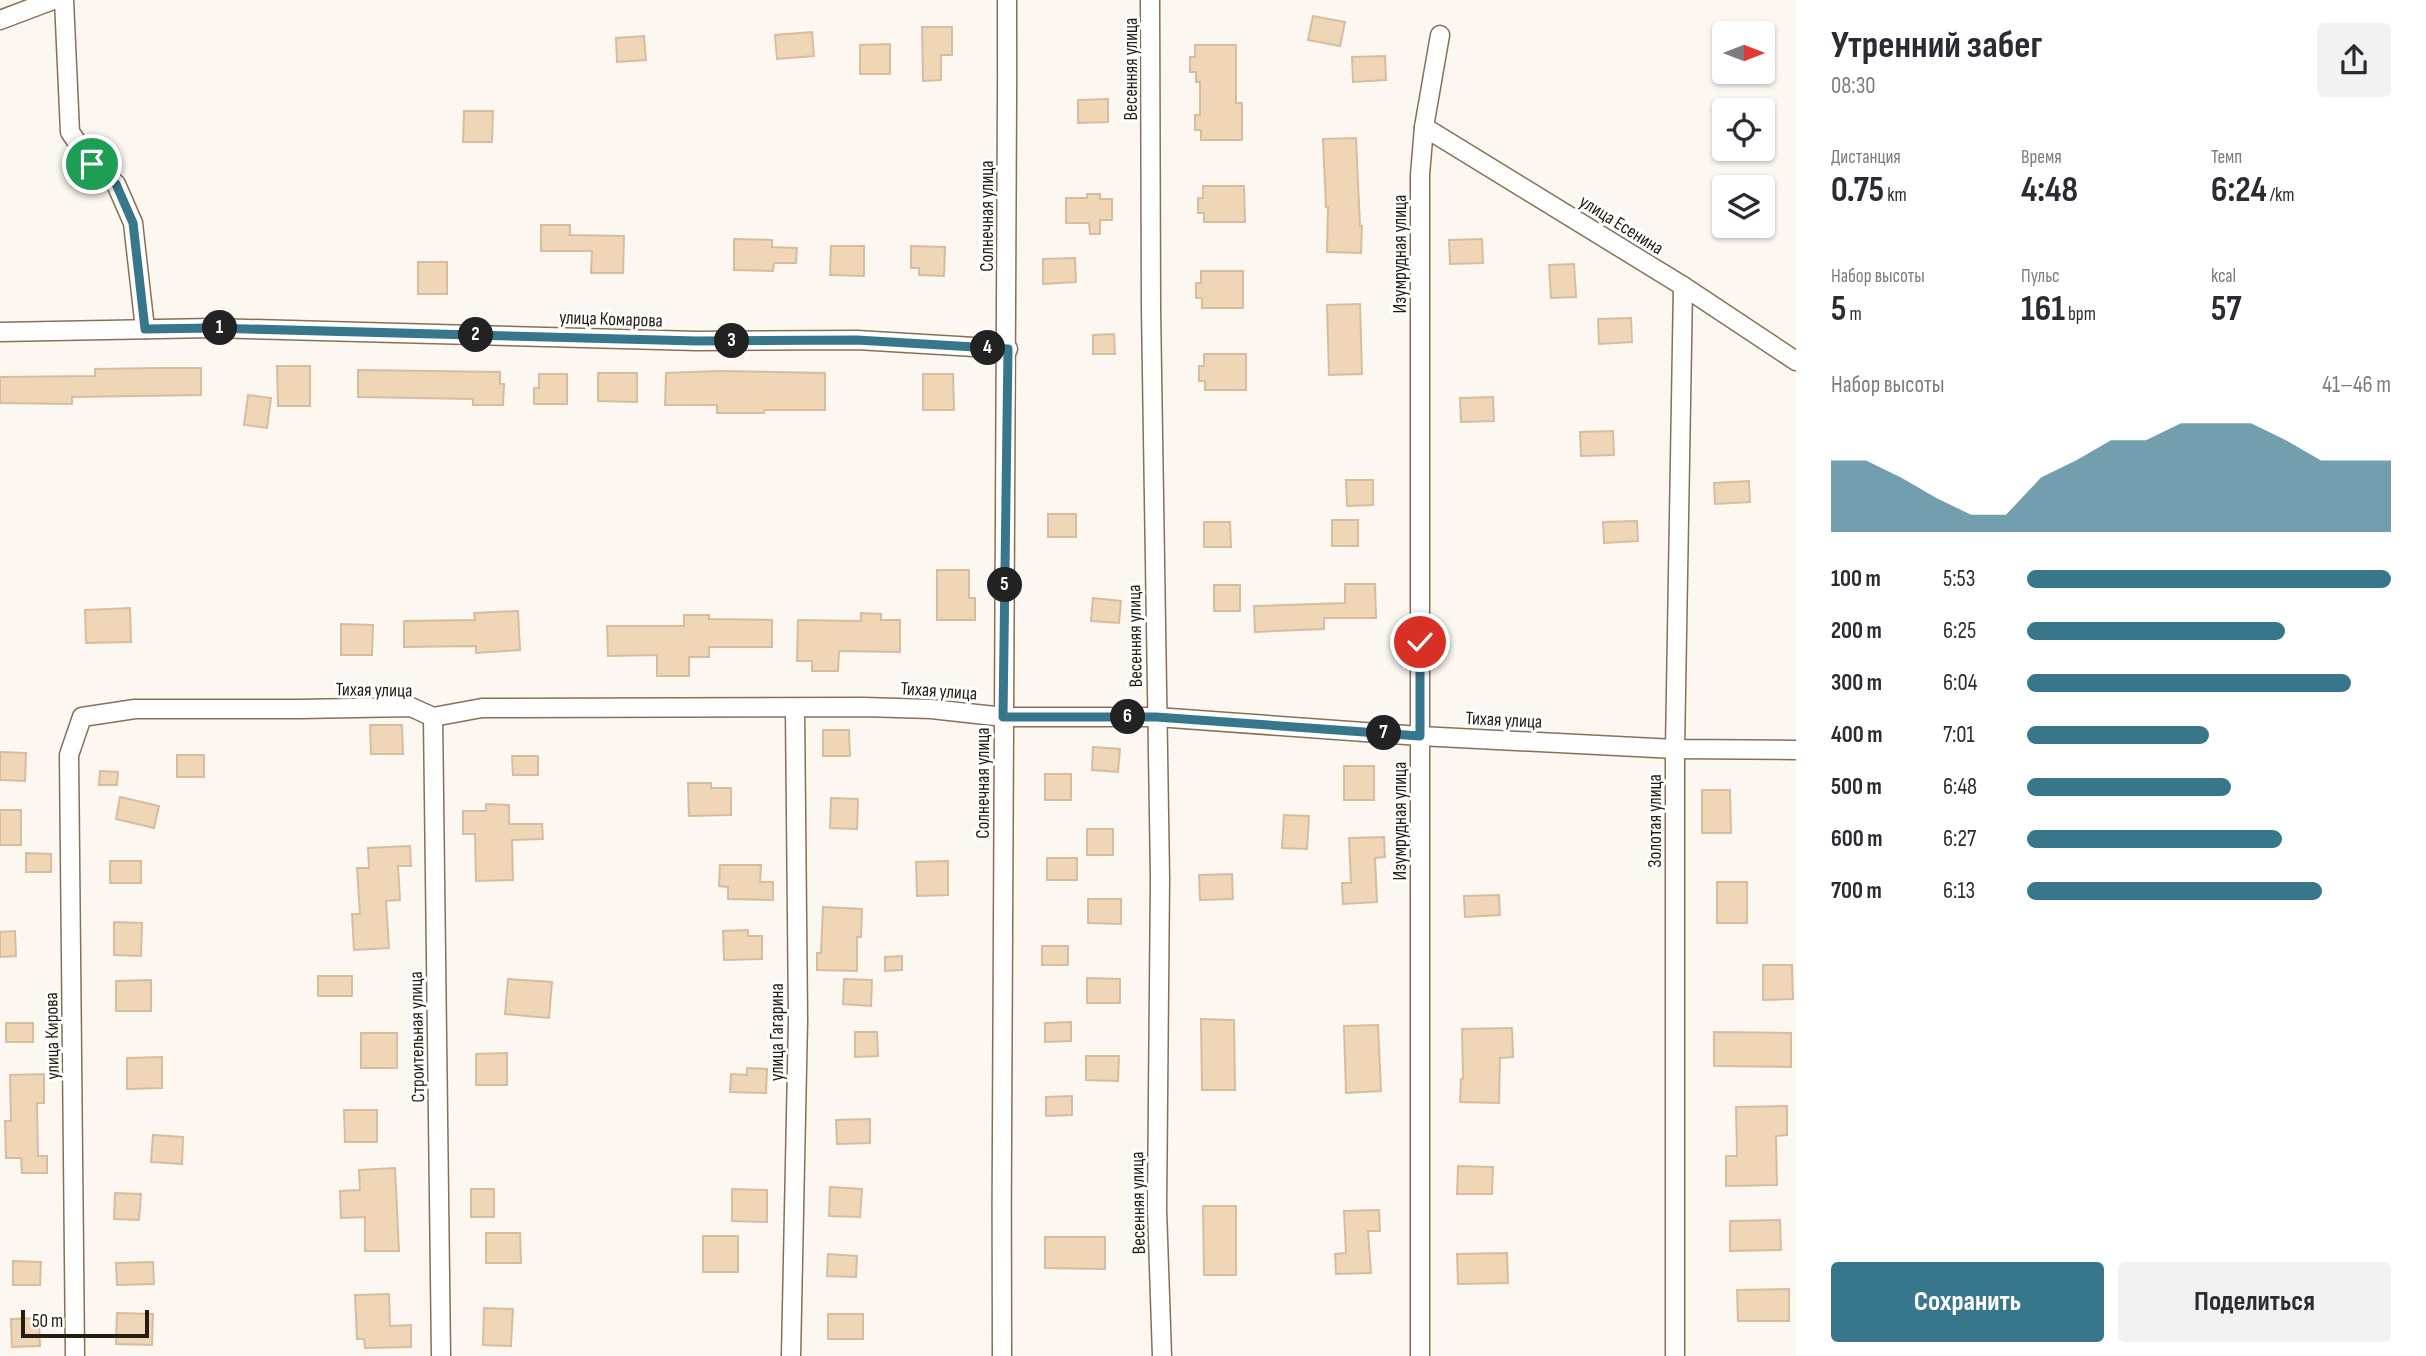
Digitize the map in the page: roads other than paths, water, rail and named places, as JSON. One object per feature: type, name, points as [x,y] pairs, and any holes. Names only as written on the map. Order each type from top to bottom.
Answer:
[{"type":"street","points":[[0,20],[53,0]]},
{"type":"street","points":[[64,0],[71,132],[92,164],[116,184],[133,223],[145,329]]},
{"type":"street","name":"Солнечная улица","points":[[1002,1356],[1003,717],[1008,349],[1007,0]]},
{"type":"street","name":"Весенняя улица","points":[[1150,0],[1156,717],[1160,878],[1157,1209],[1162,1356]]},
{"type":"street","name":"Изумрудная улица","points":[[1420,1356],[1420,175],[1424,127],[1440,35]]},
{"type":"street","name":"улица Есенина","points":[[1424,127],[1682,286],[1796,361]]},
{"type":"street","name":"Золотая улица","points":[[1675,1356],[1675,749],[1682,286]]},
{"type":"street","name":"улица Комарова","points":[[0,332],[212,328],[697,341],[857,340],[1008,349]]},
{"type":"street","name":"Тихая улица","points":[[82,717],[135,709],[411,707],[433,717],[482,708],[904,708],[1003,717],[1156,717],[1420,736],[1675,749],[1796,750]]},
{"type":"street","name":"улица Гагарина","points":[[792,1356],[798,1020],[794,709]]},
{"type":"street","name":"улица Кирова","points":[[75,1356],[69,755],[82,717]]},
{"type":"street","name":"Строительная улица","points":[[433,717],[441,1356]]}]
